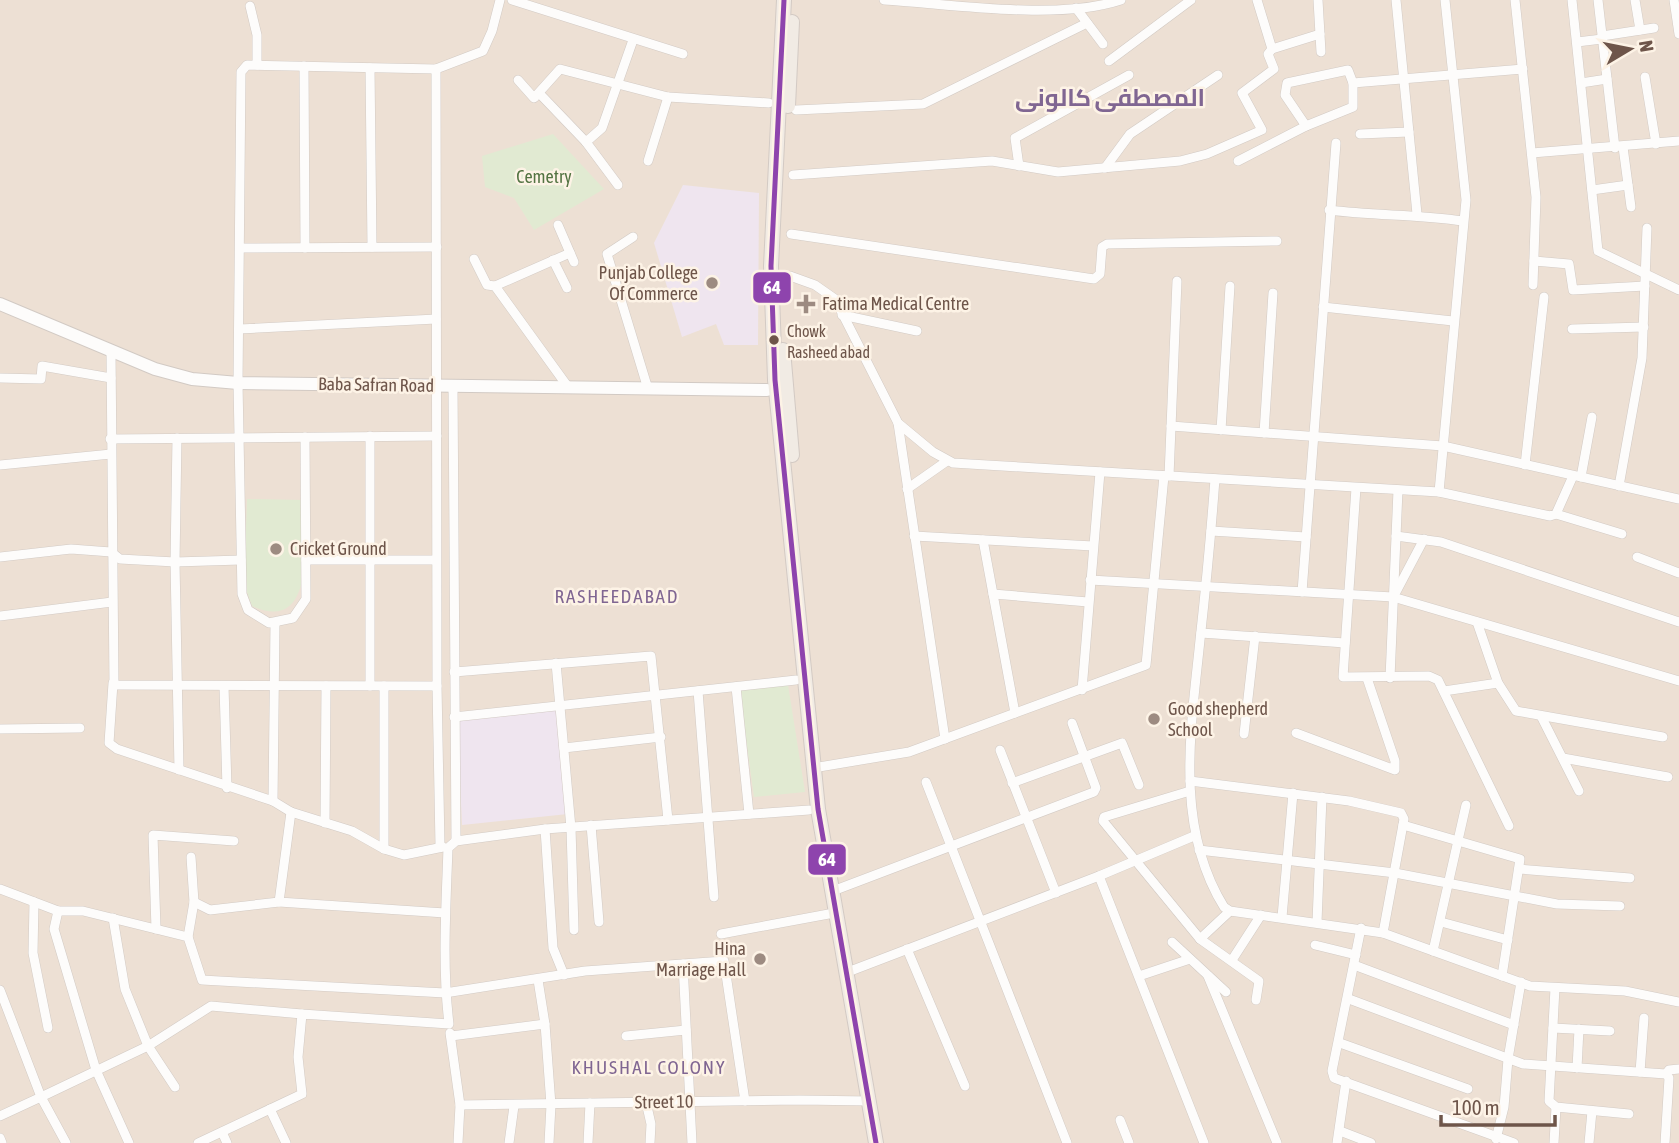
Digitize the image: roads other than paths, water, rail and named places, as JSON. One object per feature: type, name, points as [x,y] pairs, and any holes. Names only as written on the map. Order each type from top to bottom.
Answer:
[{"type":"main road","points":[[784,0],[771,266],[773,346],[815,786],[834,913],[876,1143]]},
{"type":"main road","points":[[793,0],[779,272],[785,369],[820,767],[838,889],[884,1143]]},
{"type":"main road","name":"Baba Safran Road","points":[[0,304],[111,352],[192,379],[238,383],[767,390]]},
{"type":"street","points":[[305,437],[307,589],[302,608],[293,618],[275,623],[258,619],[244,604],[241,560],[238,383],[241,72],[247,65],[436,69],[483,51],[492,31],[500,0]]},
{"type":"street","points":[[512,0],[683,54]]},
{"type":"street","points":[[884,0],[1076,8],[1102,6],[1121,0]]},
{"type":"street","points":[[1109,61],[1191,0]]},
{"type":"street","points":[[1257,0],[1272,49]]},
{"type":"street","points":[[1318,0],[1321,52]]},
{"type":"street","points":[[1396,0],[1417,214]]},
{"type":"street","points":[[1439,492],[1466,200],[1445,0]]},
{"type":"street","points":[[1515,0],[1536,206],[1533,285]]},
{"type":"street","points":[[1572,0],[1598,251],[1679,290]]},
{"type":"street","points":[[1598,0],[1607,79],[1631,207]]},
{"type":"street","points":[[1635,0],[1640,30]]},
{"type":"street","points":[[1674,0],[1679,34]]},
{"type":"street","points":[[250,6],[257,35],[257,65]]},
{"type":"street","points":[[1076,8],[1103,44]]},
{"type":"street","points":[[796,110],[923,104],[1087,23]]},
{"type":"street","points":[[1577,42],[1654,28]]},
{"type":"street","points":[[793,175],[992,161],[1058,172],[1181,161],[1261,133],[1262,128],[1242,93],[1273,70],[1268,54],[1272,49],[1320,34]]},
{"type":"street","points":[[586,142],[602,128],[633,40]]},
{"type":"street","points":[[304,66],[304,248]]},
{"type":"street","points":[[370,68],[372,247]]},
{"type":"street","points":[[436,69],[437,686],[448,845]]},
{"type":"street","points":[[518,80],[534,98],[560,69],[668,97],[769,103]]},
{"type":"street","points":[[1353,83],[1523,69]]},
{"type":"street","points":[[1238,161],[1306,126],[1353,107],[1353,83],[1348,70],[1287,83],[1285,95],[1306,126]]},
{"type":"street","points":[[1019,166],[1015,138],[1129,75]]},
{"type":"street","points":[[1105,168],[1130,134],[1218,75]]},
{"type":"street","points":[[1645,77],[1656,144]]},
{"type":"street","points":[[1581,83],[1607,79]]},
{"type":"street","points":[[539,93],[586,142],[618,185]]},
{"type":"street","points":[[648,161],[668,97]]},
{"type":"street","points":[[1360,134],[1409,132]]},
{"type":"street","points":[[1532,153],[1588,151],[1679,141]]},
{"type":"street","points":[[1301,592],[1336,143]]},
{"type":"street","points":[[1592,190],[1628,185]]},
{"type":"street","points":[[1329,210],[1375,215],[1417,214],[1463,221]]},
{"type":"street","points":[[474,259],[487,285],[495,286],[553,260],[572,257],[558,225]]},
{"type":"street","points":[[1619,486],[1639,389],[1647,228]]},
{"type":"street","points":[[791,234],[1094,279],[1100,274],[1101,251],[1108,244],[1277,241]]},
{"type":"street","points":[[633,237],[607,254],[648,388]]},
{"type":"street","points":[[241,248],[437,247]]},
{"type":"street","points":[[553,260],[568,288]]},
{"type":"street","points":[[1534,261],[1567,263],[1573,290],[1645,286]]},
{"type":"street","points":[[790,276],[827,292],[835,299],[898,423],[945,739]]},
{"type":"street","points":[[820,767],[909,752],[1146,666],[1171,426],[1177,281]]},
{"type":"street","points":[[495,286],[568,387]]},
{"type":"street","points":[[1221,430],[1230,286]]},
{"type":"street","points":[[1264,433],[1273,293]]},
{"type":"street","points":[[1525,465],[1544,297]]},
{"type":"street","points":[[1323,307],[1453,321]]},
{"type":"street","points":[[842,315],[917,331]]},
{"type":"street","points":[[239,329],[436,319]]},
{"type":"street","points":[[1572,329],[1644,327]]},
{"type":"street","points":[[111,352],[113,683],[109,743],[117,749],[227,788],[273,801],[291,812],[352,831],[384,849],[404,855],[545,829],[809,810]]},
{"type":"street","points":[[0,378],[41,379],[42,366],[111,378]]},
{"type":"street","points":[[453,386],[454,717],[445,912],[445,993],[460,1105],[458,1143]]},
{"type":"street","points":[[1556,514],[1577,477],[1592,417]]},
{"type":"street","points":[[898,423],[947,461],[1439,492],[1550,516],[1556,514],[1622,534]]},
{"type":"street","points":[[1171,426],[1443,446],[1679,499]]},
{"type":"street","points":[[369,436],[370,686]]},
{"type":"street","points":[[110,439],[437,436]]},
{"type":"street","points":[[177,438],[174,562],[179,770]]},
{"type":"street","points":[[0,465],[111,454]]},
{"type":"street","points":[[907,489],[947,461]]},
{"type":"street","points":[[1082,690],[1100,472]]},
{"type":"street","points":[[1215,479],[1190,786],[1194,836],[1220,900],[1230,911],[1383,933],[1521,982],[1555,988],[1625,991],[1679,1002]]},
{"type":"street","points":[[1356,488],[1343,677],[1434,678],[1444,691],[1509,826]]},
{"type":"street","points":[[1390,678],[1398,490]]},
{"type":"street","points":[[1211,531],[1306,537]]},
{"type":"street","points":[[914,536],[1093,546]]},
{"type":"street","points":[[1396,536],[1423,538],[1679,622]]},
{"type":"street","points":[[1393,597],[1423,538]]},
{"type":"street","points":[[983,540],[1014,713]]},
{"type":"street","points":[[0,556],[71,549],[111,552],[120,559],[174,562],[241,560]]},
{"type":"street","points":[[1637,557],[1679,573]]},
{"type":"street","points":[[306,560],[436,561]]},
{"type":"street","points":[[1090,580],[1393,597],[1679,681]]},
{"type":"street","points":[[993,594],[1088,602]]},
{"type":"street","points":[[0,616],[112,602]]},
{"type":"street","points":[[1476,622],[1498,683],[1512,709],[1663,737]]},
{"type":"street","points":[[273,801],[275,623]]},
{"type":"street","points":[[1201,633],[1345,643]]},
{"type":"street","points":[[1244,734],[1255,636]]},
{"type":"street","points":[[454,672],[651,656],[668,820]]},
{"type":"street","points":[[556,663],[571,828],[574,930]]},
{"type":"street","points":[[1296,733],[1395,770],[1367,677]]},
{"type":"street","points":[[454,717],[796,680]]},
{"type":"street","points":[[113,683],[115,687],[437,686]]},
{"type":"street","points":[[1444,691],[1498,683]]},
{"type":"street","points":[[224,686],[227,788]]},
{"type":"street","points":[[326,686],[326,823]]},
{"type":"street","points":[[384,686],[384,849]]},
{"type":"street","points":[[736,687],[749,814]]},
{"type":"street","points":[[698,691],[714,897]]},
{"type":"street","points":[[1541,716],[1579,791]]},
{"type":"street","points":[[838,889],[1096,791],[1072,723]]},
{"type":"street","points":[[0,729],[80,729]]},
{"type":"street","points":[[564,748],[661,737]]},
{"type":"street","points":[[1012,783],[1123,743],[1139,785]]},
{"type":"street","points":[[1000,750],[1056,893]]},
{"type":"street","points":[[1563,758],[1668,777]]},
{"type":"street","points":[[926,782],[1067,1143]]},
{"type":"street","points":[[1256,1000],[1259,981],[1200,939],[1103,818],[1190,786],[1293,793],[1397,811],[1403,815],[1403,825],[1383,933]]},
{"type":"street","points":[[1282,917],[1285,858],[1293,793]]},
{"type":"street","points":[[1317,922],[1322,797]]},
{"type":"street","points":[[1433,951],[1466,805]]},
{"type":"street","points":[[279,902],[291,812]]},
{"type":"street","points":[[591,825],[599,922]]},
{"type":"street","points":[[1403,825],[1518,857],[1519,869],[1502,976]]},
{"type":"street","points":[[545,829],[553,948],[564,975]]},
{"type":"street","points":[[156,929],[153,835],[234,841]]},
{"type":"street","points":[[853,970],[1099,877],[1194,836]]},
{"type":"street","points":[[1199,850],[1395,873],[1557,904],[1620,906]]},
{"type":"street","points":[[191,857],[194,902],[188,937],[202,981],[445,993],[564,975],[724,961],[745,1101]]},
{"type":"street","points":[[1519,869],[1630,878]]},
{"type":"street","points":[[1099,877],[1205,1143]]},
{"type":"street","points":[[0,889],[58,911],[83,911],[188,937]]},
{"type":"street","points":[[34,902],[33,953],[48,1028]]},
{"type":"street","points":[[194,902],[210,910],[279,902],[445,912]]},
{"type":"street","points":[[58,911],[54,929],[96,1070],[130,1143]]},
{"type":"street","points":[[1200,939],[1230,911]]},
{"type":"street","points":[[721,934],[834,913]]},
{"type":"street","points":[[1231,960],[1261,915]]},
{"type":"street","points":[[113,918],[125,989],[148,1045],[175,1087]]},
{"type":"street","points":[[1441,922],[1508,940]]},
{"type":"street","points":[[1361,928],[1333,1075],[1496,1139],[1514,1143]]},
{"type":"street","points":[[1172,942],[1226,992]]},
{"type":"street","points":[[1315,946],[1514,1025]]},
{"type":"street","points":[[907,950],[964,1086]]},
{"type":"street","points":[[1139,976],[1190,959]]},
{"type":"street","points":[[683,964],[692,1143]]},
{"type":"street","points":[[1208,976],[1277,1143]]},
{"type":"street","points":[[538,980],[545,1024],[551,1105],[549,1143]]},
{"type":"street","points":[[1496,1139],[1504,1107],[1508,1059],[1521,982]]},
{"type":"street","points":[[1555,988],[1549,1101],[1556,1107],[1629,1114]]},
{"type":"street","points":[[0,990],[41,1097],[66,1143]]},
{"type":"street","points":[[1349,999],[1508,1059],[1551,1066],[1666,1074]]},
{"type":"street","points":[[0,1116],[148,1045],[211,1006],[449,1024]]},
{"type":"street","points":[[198,1143],[303,1092],[298,1057],[302,1014]]},
{"type":"street","points":[[1640,1072],[1644,1018]]},
{"type":"street","points":[[451,1036],[545,1024]]},
{"type":"street","points":[[1553,1028],[1610,1031]]},
{"type":"street","points":[[1577,1068],[1579,1029]]},
{"type":"street","points":[[626,1036],[686,1030]]},
{"type":"street","points":[[1340,1043],[1468,1089]]},
{"type":"street","points":[[1666,1074],[1669,1070],[1679,1069]]},
{"type":"street","points":[[1665,1143],[1669,1078],[1666,1074]]},
{"type":"street","points":[[1337,1143],[1346,1082]]},
{"type":"street","name":"Street 10","points":[[460,1105],[869,1101]]},
{"type":"street","points":[[646,1102],[651,1124],[650,1143]]},
{"type":"street","points":[[588,1143],[590,1103]]},
{"type":"street","points":[[509,1143],[514,1106]]},
{"type":"street","points":[[1554,1143],[1556,1107]]},
{"type":"street","points":[[270,1110],[286,1143]]},
{"type":"street","points":[[1589,1143],[1592,1111]]},
{"type":"street","points":[[1120,1120],[1129,1143]]},
{"type":"street","points":[[222,1132],[227,1143]]},
{"type":"street","points":[[1340,1132],[1371,1143]]},
{"type":"place","name":"Punjab College Of Commerce","points":[[712,283]]},
{"type":"place","name":"Fatima Medical Centre","points":[[806,304]]},
{"type":"place","name":"Chowk Rasheed abad","points":[[774,340]]},
{"type":"place","name":"Cricket Ground","points":[[276,549]]},
{"type":"place","name":"Good shepherd School","points":[[1154,719]]},
{"type":"place","name":"Hina Marriage Hall","points":[[760,959]]},
{"type":"district","name":"المصطفی کالونی","points":[[1110,98]]},
{"type":"district","name":"RASHEEDABAD","points":[[617,596]]},
{"type":"district","name":"KHUSHAL COLONY","points":[[649,1067]]},
{"type":"park label","name":"Cemetry","points":[[544,177]]}]
